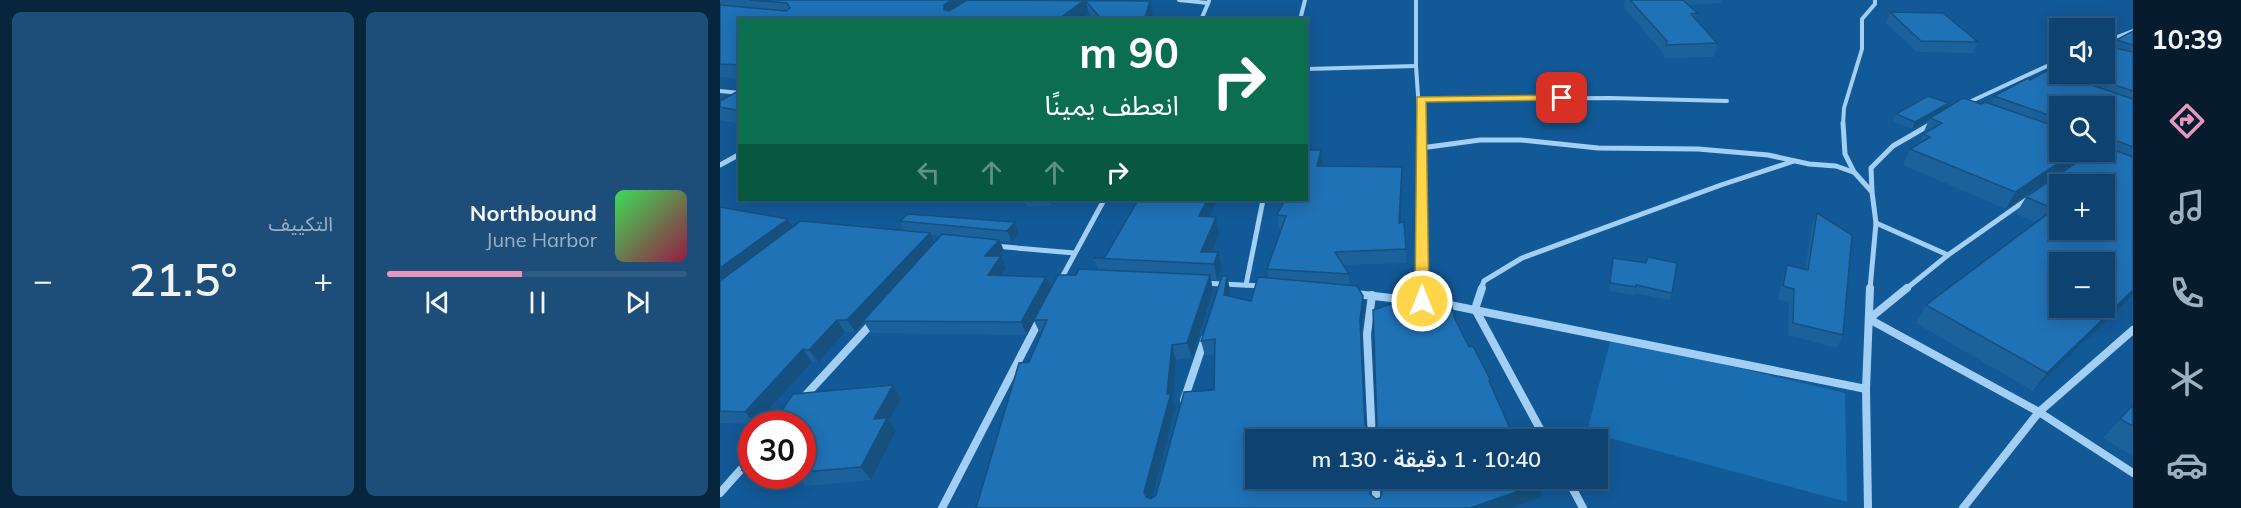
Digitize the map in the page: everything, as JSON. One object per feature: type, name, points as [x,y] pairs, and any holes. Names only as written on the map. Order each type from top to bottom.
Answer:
[{"type":"street","points":[[1179,0],[1209,1],[1202,18]]},
{"type":"street","points":[[1300,18],[1305,0]]},
{"type":"street","points":[[1416,0],[1416,66],[1420,99],[1421,148],[1422,301]]},
{"type":"street","points":[[1872,192],[1854,172],[1845,154],[1842,136],[1844,108],[1862,49],[1862,19],[1875,4],[1875,0]]},
{"type":"street","points":[[2115,38],[2133,31]]},
{"type":"street","points":[[1971,110],[1960,106],[2049,65]]},
{"type":"street","points":[[1308,69],[1416,66]]},
{"type":"street","points":[[2026,76],[2037,79]]},
{"type":"street","points":[[720,91],[738,93]]},
{"type":"street","points":[[1420,99],[1610,98],[1727,101]]},
{"type":"street","points":[[1868,508],[1866,389],[1871,265],[1876,223],[1871,168],[1882,155],[1933,123]]},
{"type":"street","points":[[1421,148],[1480,140],[1521,140],[1598,148],[1744,152],[1836,166],[1854,172]]},
{"type":"street","points":[[720,165],[738,155]]},
{"type":"street","points":[[1540,429],[1475,309],[1484,281],[1522,258],[1721,185],[1794,161]]},
{"type":"street","points":[[1869,319],[1948,255],[2034,195]]},
{"type":"street","points":[[1056,287],[1103,201]]},
{"type":"street","points":[[1246,285],[1263,201]]},
{"type":"street","points":[[1876,223],[1948,255]]},
{"type":"street","points":[[980,245],[1074,253]]},
{"type":"street","points":[[1062,277],[1073,277]]},
{"type":"street","points":[[1199,282],[1269,287]]},
{"type":"street","points":[[1219,294],[1222,283]]},
{"type":"street","points":[[1349,293],[1475,309],[1866,389]]},
{"type":"street","points":[[1371,429],[1367,334],[1372,295]]},
{"type":"street","points":[[942,508],[1046,308]]},
{"type":"street","points":[[802,400],[876,318]]},
{"type":"street","points":[[1869,319],[2039,412],[2133,473]]},
{"type":"street","points":[[1182,408],[1209,326]]},
{"type":"street","points":[[1964,508],[2039,412],[2133,330]]},
{"type":"street","points":[[720,493],[738,473]]},
{"type":"street","points":[[1376,489],[1377,508]]},
{"type":"street","points":[[1573,489],[1583,508]]},
{"type":"shaded area","points":[[1611,338],[1845,393],[1847,502],[1608,438],[1608,429],[1588,429]]},
{"type":"building","points":[[750,0],[952,0],[944,5],[944,10],[949,11],[967,0],[1084,1],[1060,18],[738,18],[738,65],[720,64],[720,5],[786,11],[790,8],[787,3]]},
{"type":"building","points":[[1630,0],[1683,0],[1697,13],[1691,14],[1717,43],[1666,45],[1667,41]]},
{"type":"building","points":[[1086,1],[1150,1],[1145,18],[1100,18]]},
{"type":"building","points":[[1890,12],[1943,13],[1978,42],[1921,41]]},
{"type":"building","points":[[2133,31],[2133,45],[2116,40]]},
{"type":"building","points":[[2115,48],[2133,52],[2133,91],[2112,84],[2115,84]]},
{"type":"building","points":[[2048,70],[2049,84],[2089,84],[2133,99],[2133,147],[2115,140],[2115,96],[2049,96],[2049,115],[1994,96],[2028,78],[2030,80]]},
{"type":"building","points":[[738,91],[738,111],[720,107],[720,101]]},
{"type":"building","points":[[1928,96],[1949,103],[1915,122],[1896,114]]},
{"type":"building","points":[[1963,98],[1981,104],[1985,102],[2049,124],[2049,162],[2060,162],[2015,192],[1910,149],[1930,137],[1923,134],[1942,123],[1930,118]]},
{"type":"building","points":[[1308,150],[1321,150],[1317,166],[1402,167],[1399,223],[1404,222],[1406,249],[1335,252],[1349,274],[1267,269],[1286,216],[1277,215],[1284,201],[1308,201]]},
{"type":"building","points":[[2115,150],[2133,157],[2133,290],[2115,307],[2115,252],[2049,252],[2049,318],[2104,318],[2047,373],[1926,305],[2049,213],[2049,240],[2115,240],[2115,174],[2060,174],[2077,162],[2115,162]]},
{"type":"building","points":[[2049,181],[2049,207],[2026,197]]},
{"type":"building","points":[[1137,201],[1206,201],[1199,216],[1216,217],[1201,252],[1218,252],[1214,264],[1094,258],[1105,257]]},
{"type":"building","points":[[720,207],[788,219],[720,268]]},
{"type":"building","points":[[1817,213],[1852,235],[1843,335],[1793,323],[1794,289],[1783,286],[1787,265],[1808,270]]},
{"type":"building","points":[[908,214],[1015,222],[1007,231],[900,221]]},
{"type":"building","points":[[801,221],[930,233],[847,320],[837,320],[809,350],[803,349],[746,411],[720,411],[720,281]]},
{"type":"building","points":[[942,234],[999,240],[985,256],[1001,256],[988,275],[1046,277],[1021,322],[863,321]]},
{"type":"building","points":[[1648,257],[1677,263],[1672,293],[1636,285],[1636,287],[1610,283],[1613,258],[1646,263]]},
{"type":"building","points":[[1079,269],[1210,275],[1187,343],[1172,345],[1167,394],[1171,393],[1144,492],[1146,497],[1151,499],[1156,495],[1184,392],[1214,390],[1215,339],[1201,341],[1222,276],[1227,276],[1224,295],[1251,301],[1258,277],[1357,286],[1363,296],[1360,320],[1365,425],[1369,429],[1245,429],[1245,489],[1370,489],[1370,494],[1376,499],[1380,498],[1382,489],[1525,489],[1470,508],[976,508],[1019,363],[1029,362],[1047,320],[1034,320],[1058,275],[1076,275]]},
{"type":"building","points":[[1403,300],[1406,304],[1450,300],[1455,319],[1469,347],[1473,346],[1491,381],[1489,381],[1511,429],[1375,429],[1373,310]]},
{"type":"building","points":[[893,385],[874,419],[887,418],[861,467],[816,471],[816,411],[782,411],[793,394]]},
{"type":"building","points":[[2133,405],[2133,426],[2120,419]]},
{"type":"route","points":[[1422,301],[1420,99],[1562,98]]}]
